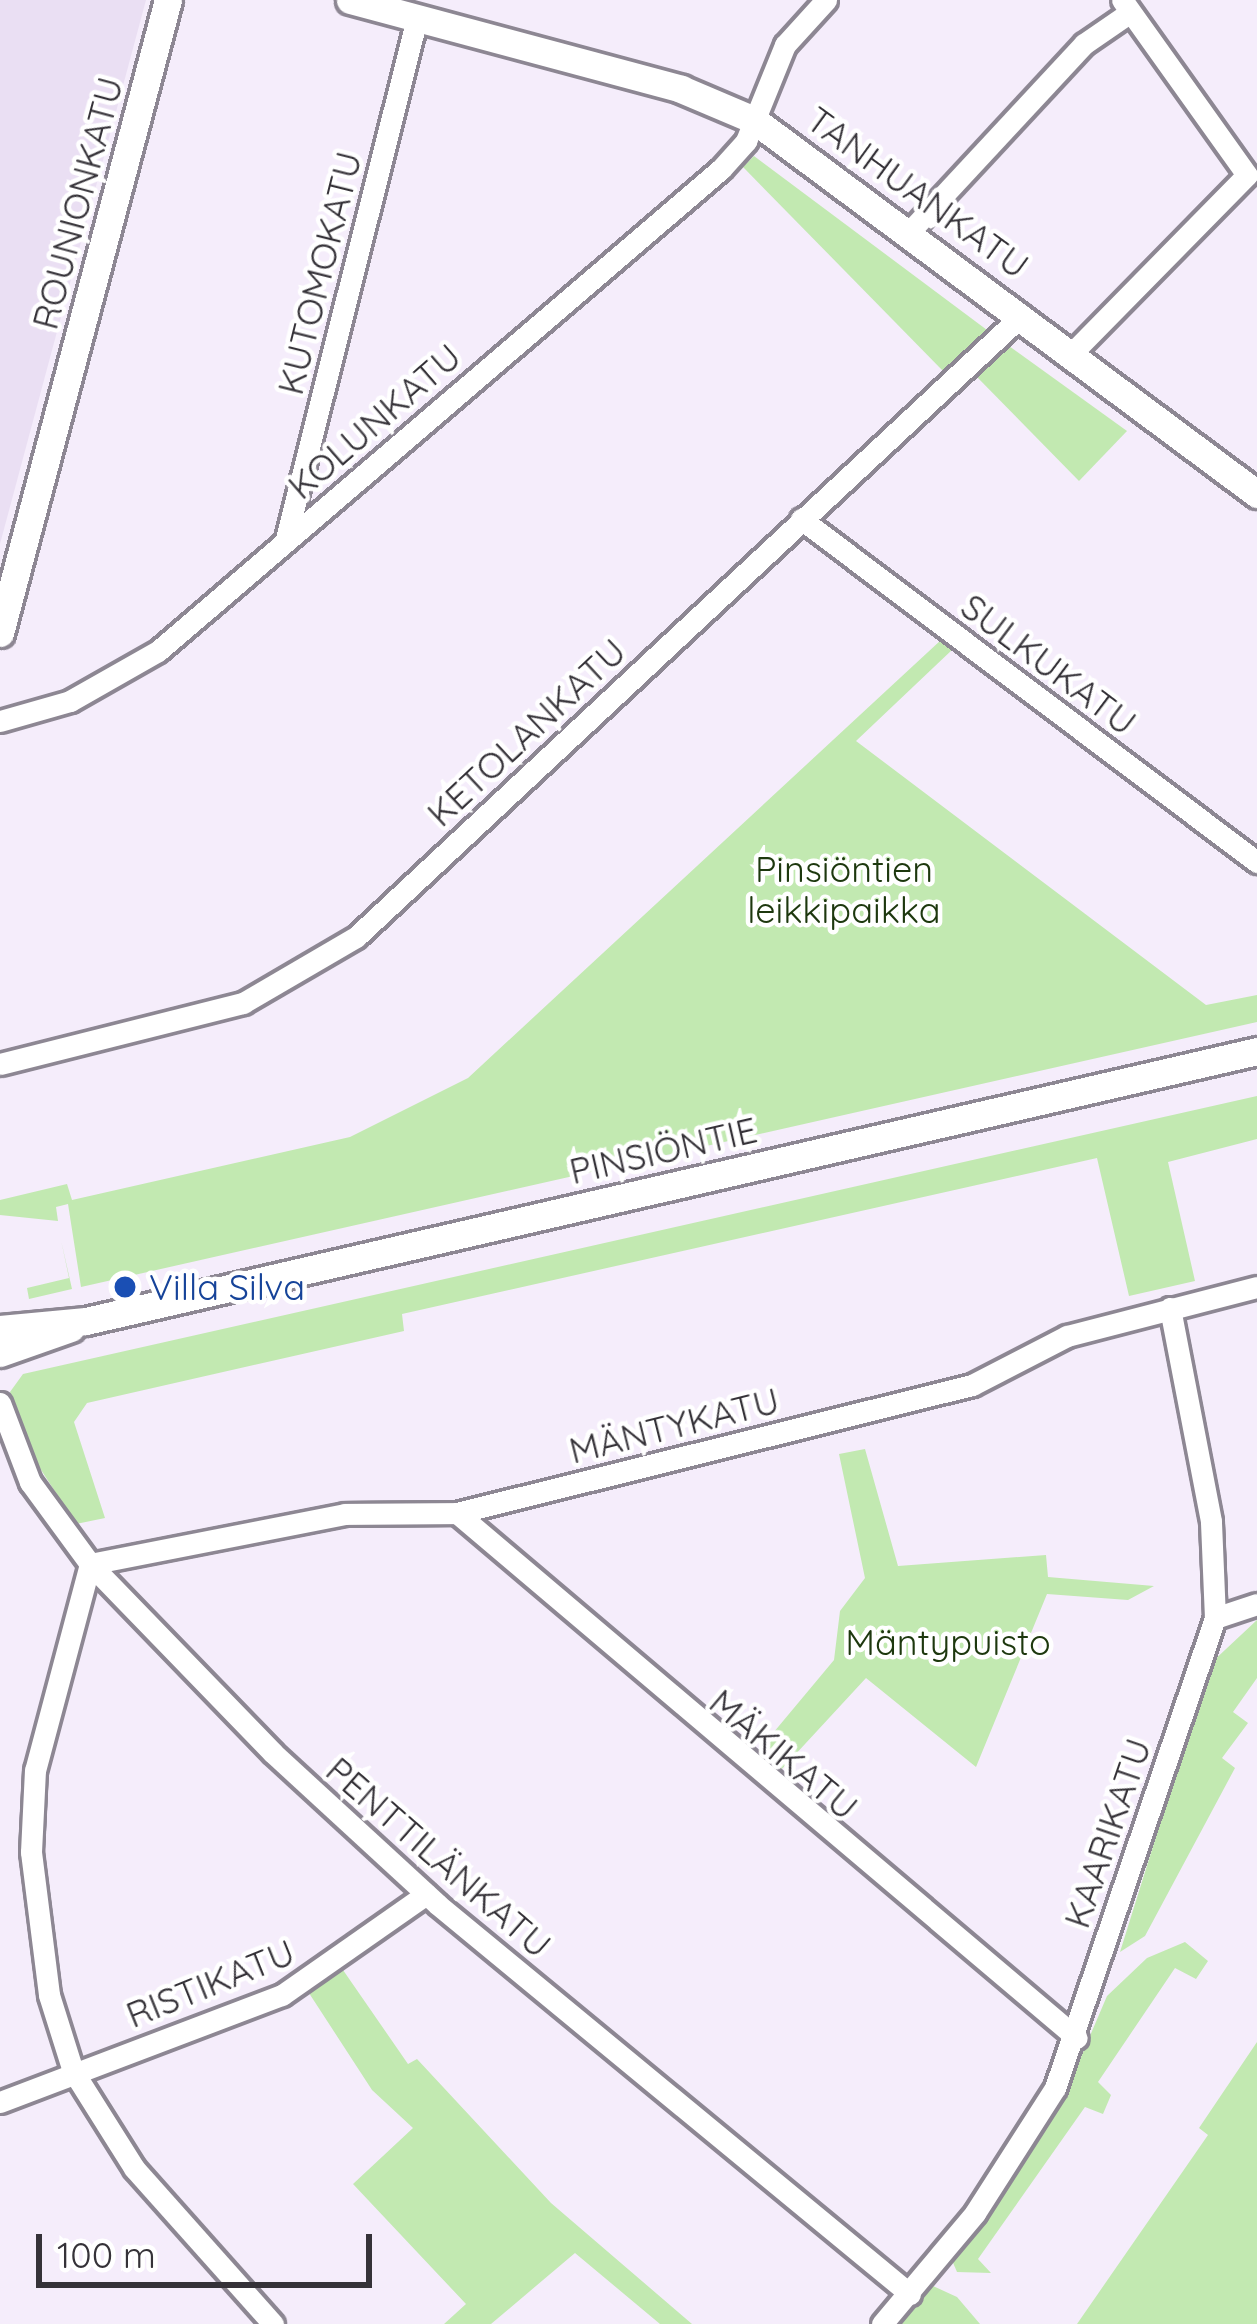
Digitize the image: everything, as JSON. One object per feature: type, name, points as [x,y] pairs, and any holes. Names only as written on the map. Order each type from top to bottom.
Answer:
[{"type":"main road","name":"ROUNIONKATU","points":[[0,633],[168,0]]},
{"type":"main road","name":"TANHUANKATU","points":[[350,0],[416,22],[661,83],[754,120],[913,228],[1022,315],[1252,480]]},
{"type":"main road","name":"PINSIÖNTIE","points":[[0,1353],[86,1321],[1257,1051]]},
{"type":"main road","name":"PINSIÖNTIE","points":[[0,1329],[86,1321]]},
{"type":"street","name":"KOLUNKATU","points":[[0,721],[117,678],[721,170],[754,120],[785,45],[826,0]]},
{"type":"street","points":[[913,228],[1084,44],[1126,6],[1252,179],[1073,352]]},
{"type":"street","name":"KUTOMOKATU","points":[[286,540],[416,22]]},
{"type":"street","name":"KETOLANKATU","points":[[0,1064],[184,1023],[302,975],[356,938],[1022,315]]},
{"type":"street","name":"SULKUKATU","points":[[802,519],[1257,862]]},
{"type":"street","name":"MÄNTYKATU","points":[[90,1564],[345,1514],[457,1513],[972,1385],[1067,1336],[1257,1287]]},
{"type":"street","name":"KAARIKATU","points":[[882,2324],[1022,2145],[1076,2038],[1215,1618],[1211,1521],[1170,1307]]},
{"type":"street","name":"PENTTILÄNKATU","points":[[0,1403],[31,1482],[90,1564],[426,1894],[910,2294]]},
{"type":"street","name":"MÄKIKATU","points":[[457,1513],[1076,2038]]},
{"type":"street","points":[[90,1564],[44,1722],[32,1831],[42,1958],[74,2072],[173,2218],[273,2324]]},
{"type":"street","points":[[1215,1618],[1257,1604]]},
{"type":"street","name":"RISTIKATU","points":[[0,2102],[281,1995],[426,1894]]},
{"type":"shaded area","points":[[0,0],[146,0],[0,544]]},
{"type":"green space","points":[[754,156],[987,330],[943,371],[743,167]]},
{"type":"green space","points":[[1009,346],[1127,431],[1079,481],[975,375]]},
{"type":"green space","name":"Pinsiöntien leikkipaikka","points":[[941,640],[953,649],[856,741],[1206,1005],[1257,995],[1257,1022],[81,1287],[68,1204],[56,1207],[58,1221],[0,1215],[0,1200],[67,1184],[72,1200],[350,1137],[468,1078]]},
{"type":"green space","points":[[1257,1096],[1257,1139],[1168,1162],[1195,1281],[1129,1296],[1097,1158],[402,1314],[404,1331],[87,1403],[74,1422],[105,1518],[76,1524],[34,1459],[10,1392],[23,1374]]},
{"type":"green space","points":[[61,1240],[72,1289],[29,1299],[27,1288],[69,1278]]},
{"type":"green space","name":"Mäntypuisto","points":[[865,1449],[898,1566],[1046,1555],[1048,1577],[1154,1586],[1128,1600],[1047,1594],[976,1767],[866,1678],[781,1770],[758,1751],[834,1660],[840,1611],[865,1578],[839,1454]]},
{"type":"green space","points":[[1257,1620],[1257,1678],[1233,1712],[1248,1723],[1222,1758],[1235,1768],[1145,1936],[1120,1952],[1210,1664]]},
{"type":"green space","points":[[1185,1942],[1208,1961],[1196,1979],[1175,1968],[1098,2082],[1111,2095],[1103,2114],[1085,2107],[978,2259],[991,2273],[957,2272],[951,2258],[1066,2092],[1107,1996],[1147,1958]]},
{"type":"green space","points":[[343,1970],[408,2064],[417,2059],[551,2203],[692,2324],[660,2324],[575,2253],[491,2324],[444,2324],[466,2304],[353,2184],[413,2128],[372,2090],[307,1990]]},
{"type":"green space","points":[[1257,2042],[1257,2324],[1077,2324],[1208,2135],[1199,2128]]},
{"type":"green space","points":[[933,2286],[957,2297],[980,2324],[900,2324]]},
{"type":"place","name":"Villa Silva","points":[[125,1287]]}]
